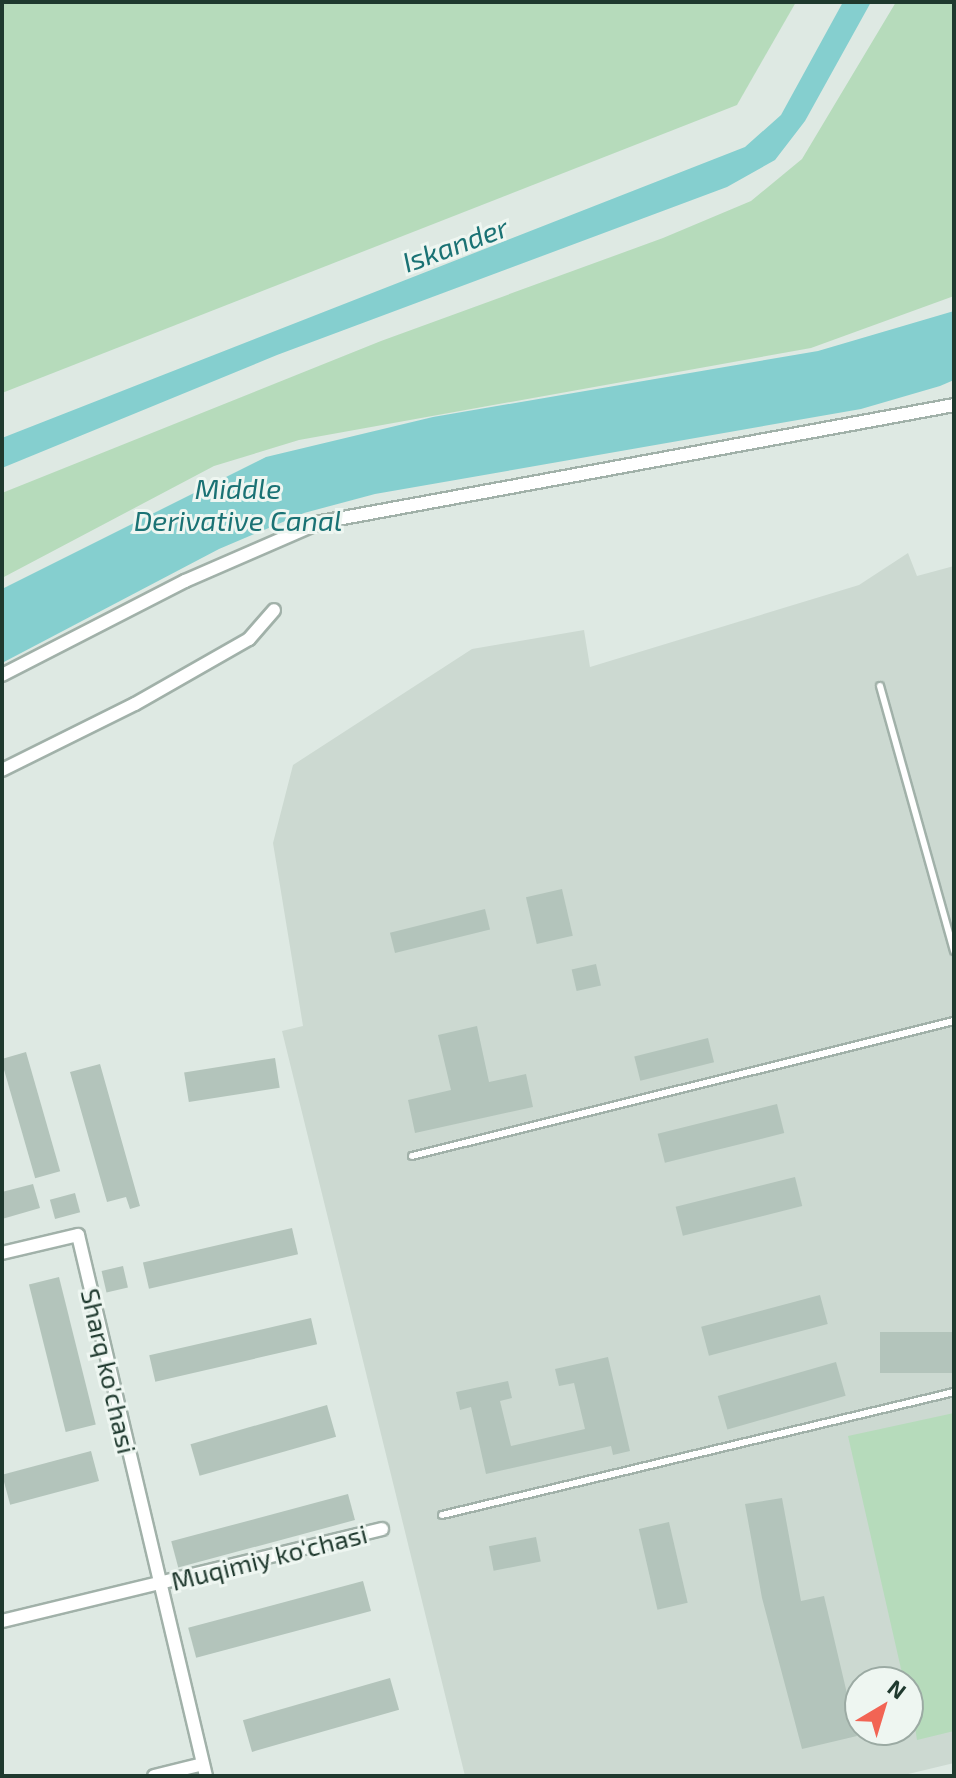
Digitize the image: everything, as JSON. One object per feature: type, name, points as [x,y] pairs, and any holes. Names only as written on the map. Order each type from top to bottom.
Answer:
[{"type":"street","points":[[2,675],[185,581],[321,522],[954,405]]},
{"type":"street","points":[[2,770],[135,704],[249,639],[274,610]]},
{"type":"street","name":"Sharq ko'chasi","points":[[2,1253],[78,1235],[156,1584]]},
{"type":"street","name":"Muqimiy ko‘chasi","points":[[2,1621],[382,1529]]},
{"type":"street","name":"Muqimiy ko‘chasi","points":[[156,1584],[204,1770]]},
{"type":"street","points":[[154,1776],[204,1770]]},
{"type":"lane","points":[[880,686],[954,951]]},
{"type":"lane","points":[[412,1156],[954,1021]]},
{"type":"lane","points":[[442,1515],[954,1392]]},
{"type":"shaded area","points":[[908,553],[917,576],[954,566],[954,1763],[900,1776],[465,1776],[282,1031],[303,1026],[273,843],[293,765],[472,649],[584,630],[590,667],[859,585]]},
{"type":"green space","points":[[2,2],[796,2],[737,105],[2,393]]},
{"type":"green space","points":[[896,2],[954,2],[954,296],[811,348],[299,440],[214,466],[2,578],[2,493],[381,341],[663,238],[751,201],[802,159]]},
{"type":"green space","points":[[954,1413],[954,1731],[924,1738],[924,1666],[900,1666],[848,1436]]},
{"type":"water","name":"Iskander","points":[[843,2],[871,2],[805,121],[775,160],[727,187],[277,355],[2,468],[2,438],[745,147],[781,115]]},
{"type":"water","name":"Middle Derivative Canal","points":[[954,311],[954,380],[940,386],[861,409],[375,494],[304,513],[219,549],[2,663],[2,589],[266,457],[433,417],[818,351]]},
{"type":"building","points":[[562,889],[573,936],[537,944],[526,897]]},
{"type":"building","points":[[485,909],[490,929],[395,953],[390,933]]},
{"type":"building","points":[[596,964],[601,985],[577,991],[572,970]]},
{"type":"building","points":[[477,1026],[489,1082],[526,1074],[533,1107],[415,1133],[408,1100],[451,1090],[438,1035]]},
{"type":"building","points":[[708,1038],[714,1062],[640,1081],[634,1056]]},
{"type":"building","points":[[26,1052],[60,1171],[35,1178],[2,1063],[2,1059]]},
{"type":"building","points":[[275,1058],[280,1088],[189,1102],[184,1072]]},
{"type":"building","points":[[100,1064],[140,1206],[130,1209],[126,1197],[107,1202],[70,1072]]},
{"type":"building","points":[[777,1104],[784,1133],[665,1163],[658,1134]]},
{"type":"building","points":[[795,1177],[802,1206],[683,1236],[676,1207]]},
{"type":"building","points":[[33,1184],[40,1208],[2,1219],[2,1192]]},
{"type":"building","points":[[75,1193],[80,1212],[55,1219],[50,1200]]},
{"type":"building","points":[[292,1228],[298,1254],[149,1289],[143,1262]]},
{"type":"building","points":[[123,1266],[128,1287],[107,1292],[102,1271]]},
{"type":"building","points":[[59,1277],[96,1424],[66,1432],[29,1284]]},
{"type":"building","points":[[820,1295],[828,1324],[709,1356],[701,1327]]},
{"type":"building","points":[[311,1318],[317,1344],[155,1382],[149,1355]]},
{"type":"building","points":[[880,1332],[954,1332],[954,1373],[880,1373]]},
{"type":"building","points":[[608,1357],[630,1451],[613,1455],[611,1446],[486,1474],[471,1407],[460,1410],[456,1392],[508,1381],[512,1398],[500,1401],[511,1446],[585,1429],[574,1383],[559,1386],[555,1369]]},
{"type":"building","points":[[836,1362],[846,1396],[727,1430],[718,1396]]},
{"type":"building","points":[[327,1405],[336,1437],[200,1476],[191,1444]]},
{"type":"building","points":[[91,1451],[99,1481],[10,1505],[2,1475]]},
{"type":"building","points":[[348,1494],[355,1520],[178,1567],[171,1541]]},
{"type":"building","points":[[782,1498],[801,1601],[824,1596],[844,1681],[844,1739],[802,1749],[762,1598],[745,1504]]},
{"type":"building","points":[[669,1522],[688,1603],[657,1610],[639,1529]]},
{"type":"building","points":[[536,1537],[541,1562],[494,1571],[489,1546]]},
{"type":"building","points":[[363,1581],[371,1611],[196,1658],[188,1628]]},
{"type":"building","points":[[390,1678],[399,1710],[252,1752],[243,1720]]}]
